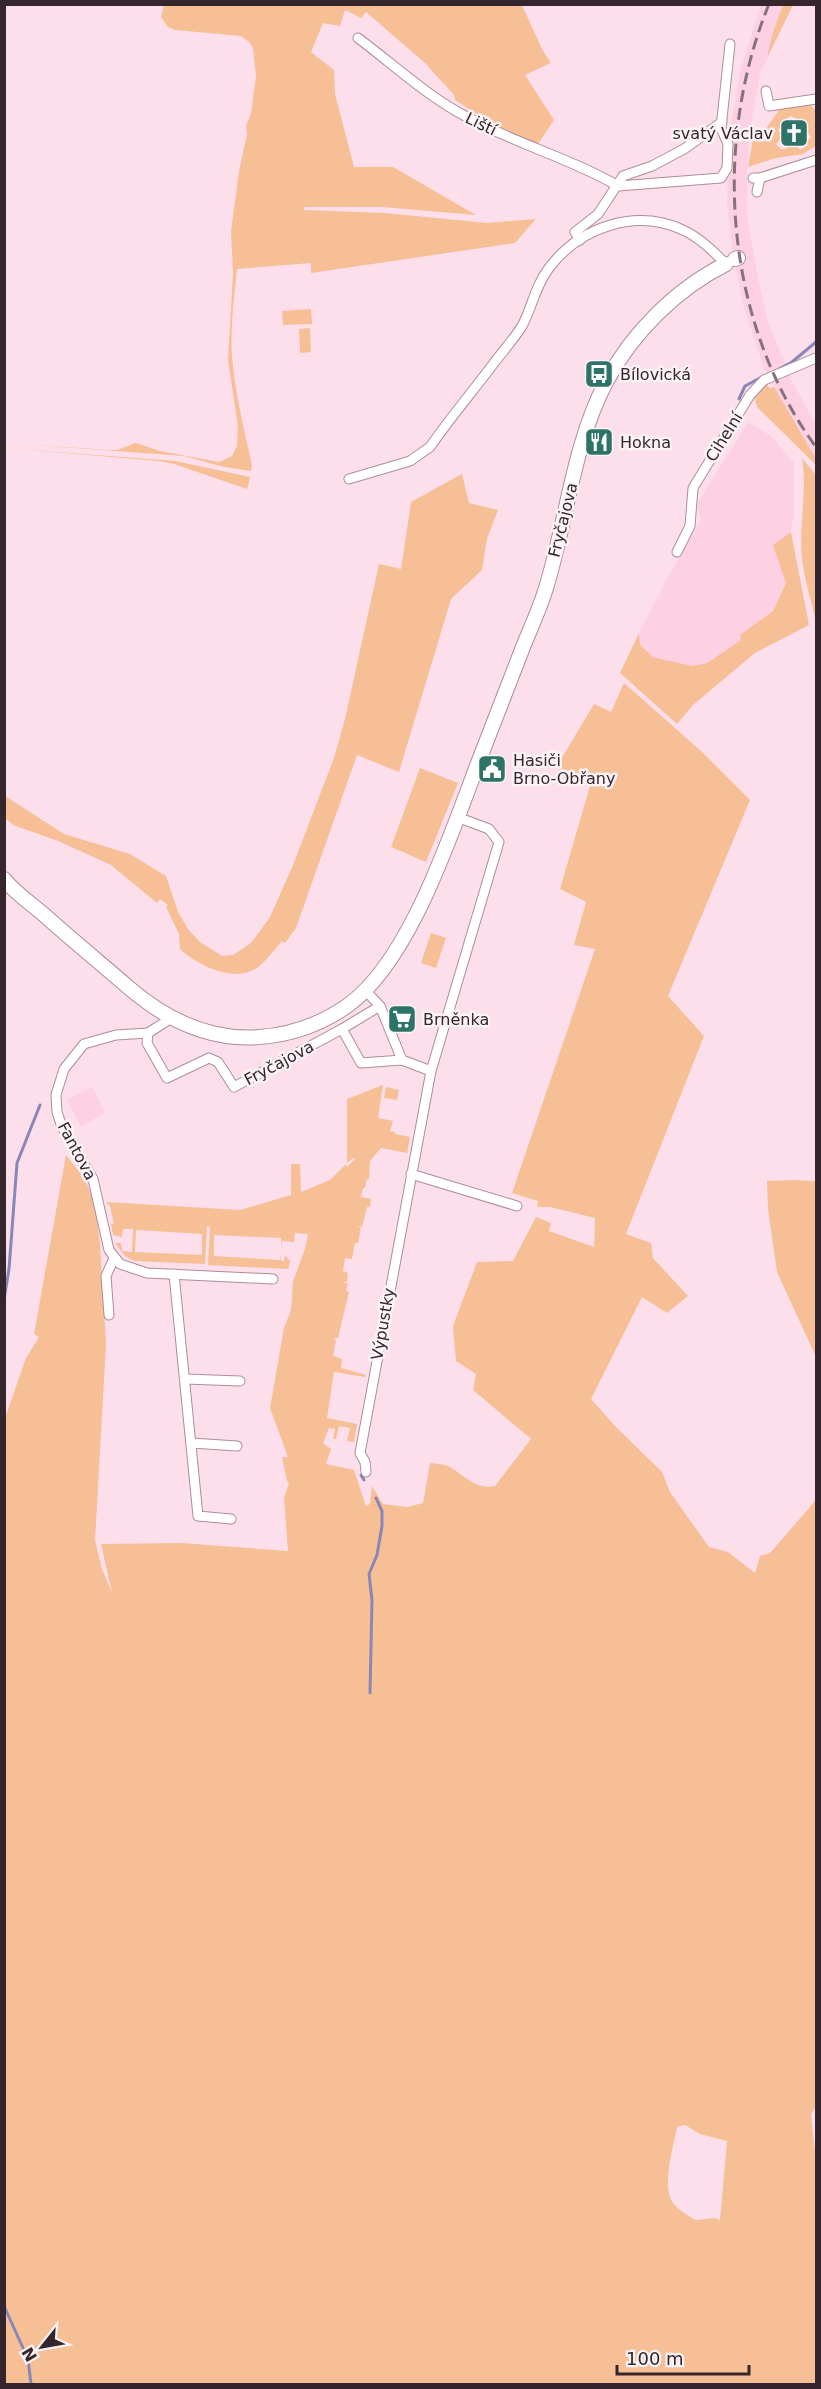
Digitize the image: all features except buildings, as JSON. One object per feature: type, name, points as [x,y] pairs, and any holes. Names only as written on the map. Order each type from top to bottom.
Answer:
[{"type":"main road","name":"Fryčajova","points":[[6,881],[141,998],[170,1018],[199,1030],[238,1039],[279,1036],[313,1025],[347,1006],[365,990],[388,962],[422,902],[546,589],[586,433],[606,381],[632,343],[659,314],[694,284],[733,261]]},
{"type":"street","name":"Liští","points":[[358,38],[466,117],[593,171],[618,186]]},
{"type":"street","points":[[618,186],[721,178],[727,168],[727,137],[721,128],[730,44]]},
{"type":"street","points":[[766,91],[769,106],[816,99]]},
{"type":"street","points":[[580,240],[575,232],[598,214],[623,176],[652,166],[674,154],[722,122]]},
{"type":"street","points":[[757,192],[757,178],[816,160]]},
{"type":"street","points":[[349,479],[410,461],[430,447],[522,326],[538,285],[549,268],[580,240],[600,228],[617,222],[637,220],[654,222],[685,231],[733,261]]},
{"type":"street","name":"Cihelní","points":[[677,552],[690,526],[693,488],[750,395],[764,380],[816,358]]},
{"type":"street","points":[[342,1029],[361,1063],[402,1060],[431,1071],[499,842],[489,829],[457,817]]},
{"type":"street","points":[[365,990],[380,1006],[402,1060]]},
{"type":"street","name":"Fryčajova","points":[[148,1034],[147,1043],[167,1078],[209,1058],[218,1062],[234,1087],[380,1006]]},
{"type":"street","points":[[148,1034],[170,1018]]},
{"type":"street","name":"Fantova","points":[[114,1258],[109,1250],[93,1179],[62,1127],[57,1112],[56,1095],[64,1069],[84,1044],[116,1035],[148,1034]]},
{"type":"street","name":"Výpustky","points":[[366,1472],[365,1462],[360,1453],[431,1071]]},
{"type":"street","points":[[411,1174],[517,1206]]},
{"type":"street","points":[[109,1315],[106,1276],[114,1258],[127,1268],[147,1273],[273,1279]]},
{"type":"street","points":[[174,1274],[198,1516],[231,1519]]},
{"type":"street","points":[[185,1379],[240,1381]]},
{"type":"street","points":[[191,1443],[237,1446]]},
{"type":"shaded area","points":[[164,5],[522,5],[551,63],[525,75],[554,120],[538,144],[490,123],[455,100],[454,95],[425,63],[366,12],[361,18],[345,10],[340,26],[323,23],[311,52],[334,70],[335,94],[354,167],[393,167],[476,215],[382,207],[305,207],[303,210],[385,213],[487,223],[536,219],[515,243],[311,273],[311,263],[237,269],[232,323],[232,356],[252,465],[251,471],[224,467],[184,456],[5,443],[117,450],[136,443],[160,451],[219,462],[232,456],[237,446],[238,427],[228,360],[233,273],[231,231],[239,171],[247,134],[246,126],[251,113],[256,76],[253,48],[241,36],[175,30],[168,27],[161,17]]},
{"type":"shaded area","points":[[761,5],[793,5],[760,73],[749,136],[747,215],[768,322],[791,379],[816,425],[816,460],[773,387],[763,365],[743,305],[730,235],[727,202],[729,134],[741,68]]},
{"type":"shaded area","points":[[783,5],[793,5],[767,58],[772,35]]},
{"type":"shaded area","points":[[810,104],[816,111],[816,146],[803,154],[776,158],[748,167],[754,133],[766,129],[781,107]],"holes":[[[791,116],[799,120],[811,137],[807,142],[808,145],[800,150],[795,143],[781,149],[776,144],[783,137],[778,130],[785,125],[785,119]]]},
{"type":"shaded area","points":[[311,309],[312,324],[283,325],[282,311]]},
{"type":"shaded area","points":[[310,328],[311,352],[300,353],[299,329]]},
{"type":"shaded area","points":[[767,382],[769,388],[774,387],[816,459],[815,464],[757,407],[754,396]]},
{"type":"shaded area","points":[[748,422],[771,436],[794,463],[794,512],[791,532],[773,545],[786,582],[773,611],[741,640],[707,663],[692,666],[653,657],[640,645],[639,633],[701,520],[697,504]]},
{"type":"shaded area","points":[[5,448],[175,461],[250,477],[247,489],[159,461]]},
{"type":"shaded area","points":[[802,458],[816,475],[816,622],[801,553],[804,485]]},
{"type":"shaded area","points":[[462,474],[469,503],[498,510],[487,539],[482,570],[451,599],[399,772],[357,755],[296,928],[285,943],[282,941],[259,966],[246,973],[236,974],[205,966],[180,949],[179,934],[166,907],[168,905],[160,899],[157,903],[111,865],[58,841],[13,825],[5,818],[5,796],[64,834],[130,854],[166,876],[178,912],[188,929],[200,942],[222,956],[233,955],[251,943],[270,917],[293,865],[334,758],[345,719],[379,564],[401,569],[411,502]]},
{"type":"shaded area","points":[[791,532],[809,625],[755,653],[693,705],[677,724],[620,673],[639,633],[640,645],[653,657],[692,666],[707,663],[741,640],[740,635],[773,611],[786,583],[773,545]]},
{"type":"shaded area","points":[[624,683],[701,751],[750,800],[668,996],[704,1036],[626,1234],[651,1243],[653,1258],[688,1296],[667,1313],[642,1297],[591,1399],[662,1472],[670,1492],[709,1547],[728,1552],[755,1573],[760,1556],[770,1553],[816,1500],[816,2107],[811,2114],[816,2160],[816,2384],[5,2384],[4,1421],[26,1358],[39,1337],[34,1334],[66,1155],[85,1179],[95,1204],[100,1244],[106,1344],[95,1540],[102,1569],[112,1593],[101,1544],[181,1543],[288,1551],[284,1498],[289,1483],[282,1457],[288,1457],[270,1408],[284,1328],[291,1310],[293,1281],[308,1234],[295,1233],[294,1242],[282,1241],[281,1247],[281,1238],[214,1235],[214,1256],[280,1260],[281,1255],[281,1261],[284,1261],[285,1255],[290,1261],[288,1269],[208,1265],[210,1227],[207,1226],[205,1264],[134,1261],[125,1256],[115,1243],[121,1243],[122,1251],[132,1252],[133,1229],[123,1229],[122,1237],[113,1235],[111,1224],[114,1224],[110,1206],[106,1202],[240,1210],[291,1195],[291,1164],[300,1164],[301,1192],[330,1180],[356,1158],[347,1163],[347,1099],[383,1085],[378,1118],[393,1121],[390,1131],[395,1134],[410,1137],[407,1153],[381,1148],[370,1161],[369,1179],[363,1188],[361,1197],[371,1199],[370,1207],[367,1207],[362,1227],[357,1226],[361,1228],[352,1259],[345,1258],[343,1271],[348,1273],[347,1282],[342,1282],[348,1284],[346,1291],[349,1292],[338,1338],[332,1339],[336,1340],[333,1356],[342,1359],[341,1368],[366,1375],[365,1377],[334,1372],[327,1418],[357,1424],[354,1442],[347,1441],[350,1428],[339,1426],[336,1439],[333,1439],[335,1429],[329,1428],[323,1443],[331,1449],[326,1464],[354,1470],[366,1506],[370,1504],[372,1486],[383,1504],[407,1507],[423,1503],[430,1463],[448,1466],[476,1484],[495,1486],[531,1439],[473,1390],[476,1374],[456,1361],[453,1326],[477,1262],[513,1261],[536,1217],[551,1223],[549,1231],[594,1247],[595,1218],[550,1207],[537,1207],[538,1201],[512,1193],[595,949],[574,945],[586,902],[560,889],[590,786],[557,766],[594,704],[611,712]],"holes":[[[136,1230],[202,1234],[202,1255],[135,1252]],[[685,2125],[700,2134],[727,2141],[720,2220],[715,2218],[696,2220],[678,2208],[670,2196],[668,2177],[671,2155],[677,2127]]]},
{"type":"shaded area","points":[[420,768],[458,783],[426,862],[391,847]]},
{"type":"shaded area","points":[[431,933],[446,938],[436,968],[421,963]]},
{"type":"shaded area","points":[[92,1087],[105,1112],[81,1127],[67,1100]]},
{"type":"shaded area","points":[[386,1087],[399,1090],[397,1100],[384,1098]]},
{"type":"shaded area","points":[[767,1181],[816,1181],[816,1357],[777,1272],[768,1209]]},
{"type":"waterway","points":[[779,369],[792,362],[816,342]]},
{"type":"waterway","points":[[739,399],[745,386],[760,378]]},
{"type":"waterway","points":[[4,1300],[9,1269],[17,1163],[40,1105]]},
{"type":"waterway","points":[[361,1475],[364,1480]]},
{"type":"waterway","points":[[370,1693],[372,1600],[369,1574],[377,1555],[382,1526],[382,1511],[376,1498]]},
{"type":"waterway","points":[[4,2306],[28,2359],[31,2384]]},
{"type":"railway","points":[[769,4],[751,59],[739,116],[734,174],[737,232],[746,290],[762,345],[785,398],[816,447]]},
{"type":"place","name":"svatý Václav","points":[[794,133]]},
{"type":"place","name":"Bílovická","points":[[599,374]]},
{"type":"place","name":"Hokna","points":[[599,442]]},
{"type":"place","name":"Hasiči Brno-Obřany","points":[[492,769]]},
{"type":"place","name":"Brněnka","points":[[402,1019]]}]
